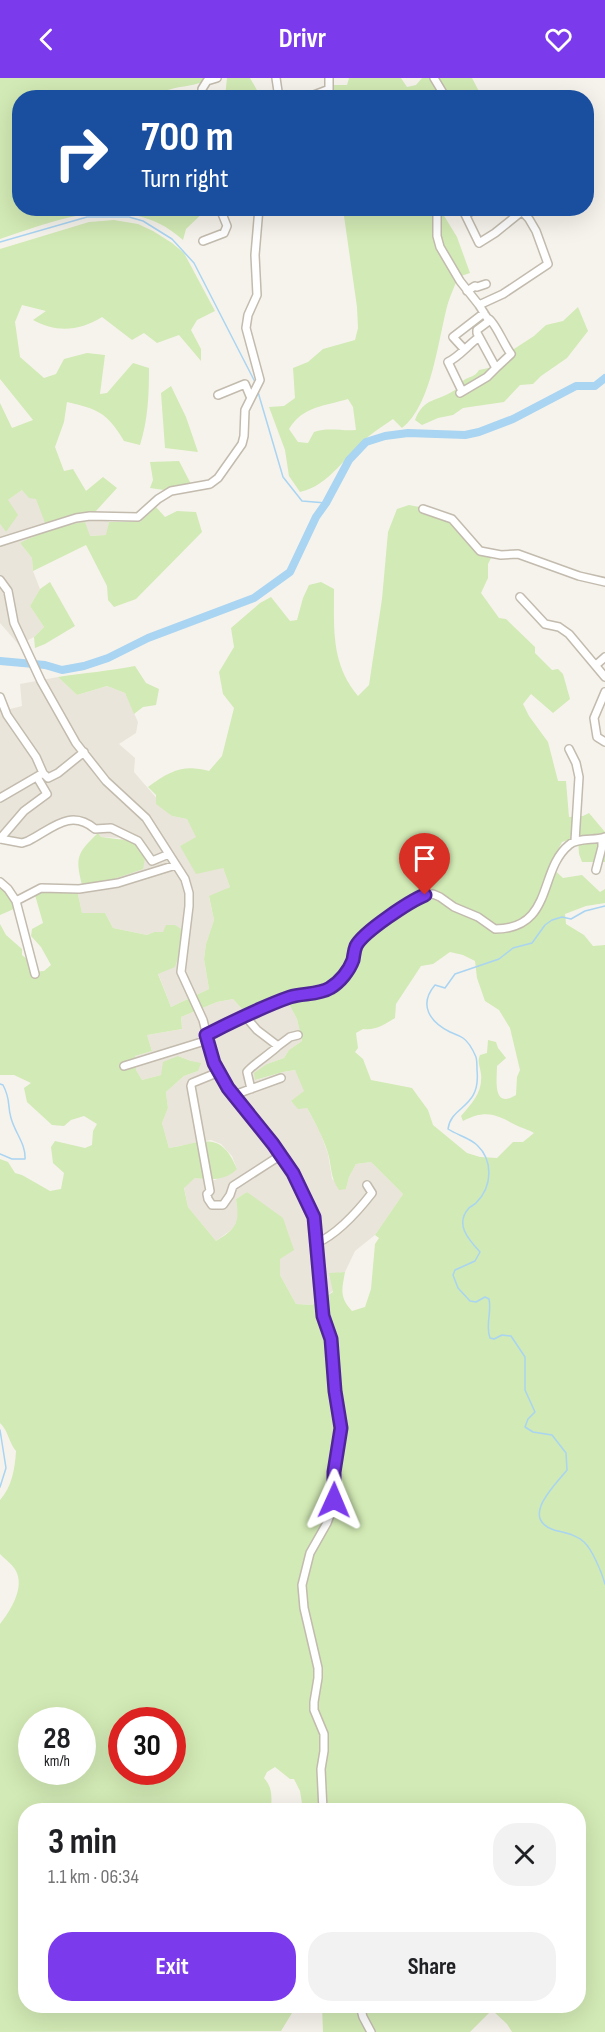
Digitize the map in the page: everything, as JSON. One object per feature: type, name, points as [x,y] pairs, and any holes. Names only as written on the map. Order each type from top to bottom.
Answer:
[{"type":"street","points":[[202,90],[208,80],[218,78]]},
{"type":"street","points":[[203,241],[224,233],[227,226],[223,216]]},
{"type":"street","points":[[0,542],[76,518],[138,517],[171,491],[214,481],[242,444],[245,410],[260,380],[246,328],[248,315],[257,295],[255,255],[258,216]]},
{"type":"street","points":[[436,216],[436,236],[440,247],[467,291],[486,316],[488,322],[476,332],[496,368]]},
{"type":"street","points":[[466,216],[479,243],[495,233],[513,216]]},
{"type":"street","points":[[479,305],[503,294],[548,264],[536,231],[527,216]]},
{"type":"street","points":[[467,291],[475,286],[486,284]]},
{"type":"street","points":[[464,349],[453,336],[486,316]]},
{"type":"street","points":[[479,337],[464,349],[459,357],[448,362],[461,392],[487,377],[513,352],[501,341],[493,322],[486,316]]},
{"type":"street","points":[[218,395],[245,384],[251,394]]},
{"type":"street","points":[[423,509],[452,519],[480,551],[495,555],[518,554],[579,576],[605,582]]},
{"type":"street","points":[[0,580],[8,591],[13,620],[58,712],[106,781],[147,818],[176,865],[189,893],[188,923],[181,972],[201,1016],[214,1063],[234,1095],[281,1155],[310,1206],[316,1229],[323,1316],[331,1339],[335,1391],[341,1428],[334,1472],[333,1508],[310,1553],[302,1585],[304,1608],[318,1668],[314,1710],[324,1734],[321,1769],[323,1803]]},
{"type":"street","points":[[520,597],[545,624],[560,627],[569,634],[605,677]]},
{"type":"street","points":[[596,665],[605,657]]},
{"type":"street","points":[[605,692],[594,721],[597,736],[605,742]]},
{"type":"street","points":[[0,697],[3,717],[36,757],[47,794],[24,811],[0,839]]},
{"type":"street","points":[[569,749],[576,763],[579,777],[575,841]]},
{"type":"street","points":[[1,796],[40,775],[48,778],[58,773],[84,752]]},
{"type":"street","points":[[0,839],[22,843],[66,821],[78,819],[85,821],[95,829],[111,828],[138,841],[152,861],[169,854]]},
{"type":"street","points":[[124,1066],[207,1038],[245,1016],[294,996],[331,988],[347,970],[355,948],[363,938],[408,904],[425,895],[433,894],[440,897],[454,907],[478,917],[495,929],[520,925],[537,906],[564,849],[575,841],[603,838],[596,870]]},
{"type":"street","points":[[16,902],[41,888],[85,889],[118,883],[176,865]]},
{"type":"street","points":[[0,882],[8,888],[16,902],[35,974]]},
{"type":"street","points":[[245,1016],[257,1030],[278,1046]]},
{"type":"street","points":[[251,1089],[247,1072],[250,1067],[264,1059],[290,1037],[298,1035]]},
{"type":"street","points":[[219,1072],[192,1083],[191,1086],[210,1191],[207,1194],[212,1205],[223,1205],[233,1186],[281,1155]]},
{"type":"street","points":[[234,1095],[281,1078]]},
{"type":"street","points":[[317,1243],[334,1233],[359,1208],[372,1192],[367,1185]]},
{"type":"street","points":[[363,2013],[371,2032]]},
{"type":"shaded area","points":[[22,490],[36,499],[82,514],[96,511],[110,514],[107,535],[89,536],[85,523],[20,543],[32,558],[33,571],[40,589],[30,606],[44,627],[34,637],[19,645],[0,623],[0,524],[6,532],[8,500]]},
{"type":"shaded area","points":[[58,677],[77,695],[107,686],[125,693],[138,722],[136,733],[119,744],[135,758],[134,772],[172,816],[187,819],[197,837],[180,846],[223,868],[230,887],[209,897],[214,920],[204,959],[209,989],[171,1007],[158,973],[163,932],[147,935],[113,928],[105,913],[82,913],[76,885],[82,885],[121,838],[101,837],[92,824],[70,818],[36,836],[0,842],[0,702],[6,701],[10,709],[22,706],[20,684]]},
{"type":"shaded area","points":[[283,993],[297,1019],[302,1041],[289,1050],[284,1058],[267,1064],[256,1080],[295,1070],[305,1091],[291,1102],[307,1108],[320,1132],[328,1154],[332,1179],[346,1189],[356,1164],[371,1162],[403,1194],[375,1235],[355,1251],[345,1272],[339,1272],[333,1291],[312,1305],[296,1304],[280,1275],[280,1259],[262,1205],[247,1192],[236,1199],[239,1217],[235,1227],[216,1241],[188,1207],[184,1187],[195,1178],[215,1180],[237,1169],[232,1156],[221,1144],[211,1140],[169,1148],[162,1123],[168,1108],[166,1092],[184,1076],[198,1071],[191,1061],[178,1056],[161,1075],[142,1080],[136,1070],[135,1056],[152,1051],[147,1035],[182,1029],[181,1017],[217,1002],[233,999],[243,1010]]},
{"type":"green space","points":[[0,78],[209,78],[200,83],[168,90],[12,90],[12,216],[76,216],[0,239]]},
{"type":"green space","points":[[227,78],[250,78],[257,90],[226,90]]},
{"type":"green space","points":[[349,78],[401,78],[407,87],[416,85],[422,78],[472,78],[478,90],[331,90],[330,85],[347,85]]},
{"type":"green space","points":[[140,216],[200,216],[186,229],[183,240],[163,226]]},
{"type":"green space","points":[[344,216],[444,216],[457,237],[470,273],[458,277],[450,296],[433,370],[420,404],[412,418],[402,428],[393,419],[361,443],[329,476],[310,489],[300,492],[289,476],[285,450],[269,407],[284,406],[295,398],[293,368],[308,362],[323,349],[355,340],[358,328]],"holes":[[[348,399],[353,407],[356,430],[329,429],[314,432],[308,443],[298,442],[289,429],[308,411]]]},
{"type":"green space","points":[[114,220],[138,224],[153,231],[184,253],[215,311],[197,320],[191,330],[201,349],[201,361],[179,335],[157,343],[144,333],[132,340],[102,317],[77,328],[50,327],[33,320],[46,311],[22,305],[15,322],[20,357],[44,378],[56,374],[64,359],[87,353],[105,355],[100,394],[107,393],[133,363],[149,368],[148,398],[140,445],[124,441],[112,424],[100,413],[67,402],[64,422],[55,447],[64,471],[73,469],[86,491],[103,477],[117,488],[96,511],[45,523],[36,499],[29,498],[22,490],[8,500],[18,515],[6,532],[0,524],[0,403],[12,428],[33,420],[0,379],[0,249],[89,222]]},
{"type":"green space","points":[[578,307],[588,331],[567,358],[533,384],[520,385],[504,402],[463,408],[453,415],[422,425],[415,420],[427,404],[456,389],[464,380],[479,370],[498,366],[512,358],[514,349],[546,325],[563,321]]},
{"type":"green space","points":[[171,386],[186,417],[198,452],[165,448],[161,393]]},
{"type":"green space","points":[[179,461],[191,484],[164,490],[150,488],[153,480],[150,462]]},
{"type":"green space","points":[[409,505],[450,515],[477,542],[494,552],[488,564],[488,578],[481,593],[499,618],[506,619],[535,647],[535,653],[552,670],[558,669],[563,674],[570,699],[553,713],[531,694],[523,704],[548,742],[558,781],[566,781],[569,817],[589,813],[605,832],[605,862],[582,862],[578,837],[562,842],[550,866],[563,878],[582,875],[600,892],[605,889],[605,903],[586,906],[565,914],[566,924],[584,935],[593,946],[605,945],[605,2032],[512,2032],[495,2013],[586,2013],[586,1803],[302,1803],[300,1791],[294,1779],[290,1779],[275,1767],[267,1772],[264,1778],[271,1792],[271,1803],[18,1803],[18,2013],[292,2013],[281,2031],[0,2032],[0,1624],[12,1606],[19,1585],[15,1569],[0,1554],[0,1500],[12,1477],[16,1451],[0,1423],[0,1159],[8,1162],[15,1173],[50,1191],[61,1189],[64,1173],[53,1163],[51,1147],[55,1141],[85,1148],[92,1145],[93,1131],[97,1124],[84,1116],[71,1120],[64,1126],[52,1125],[27,1102],[24,1088],[31,1083],[14,1075],[0,1075],[0,924],[6,935],[22,949],[22,955],[27,959],[32,972],[44,971],[51,965],[41,947],[31,936],[32,929],[43,923],[33,888],[40,884],[76,885],[82,913],[105,913],[113,928],[147,935],[163,932],[166,925],[175,925],[181,929],[183,941],[175,967],[158,974],[171,1007],[209,989],[204,959],[214,920],[209,896],[230,887],[223,868],[196,874],[180,846],[196,837],[187,819],[172,816],[156,804],[156,795],[148,787],[177,770],[192,768],[209,771],[222,756],[234,708],[223,694],[219,672],[234,647],[231,628],[260,603],[271,597],[290,621],[297,620],[309,585],[321,582],[334,589],[336,646],[343,671],[358,696],[369,685],[382,599],[388,532],[397,509]],"holes":[[[450,952],[475,961],[477,978],[485,1001],[499,1010],[510,1028],[520,1070],[517,1077],[516,1095],[503,1099],[499,1096],[498,1091],[497,1066],[506,1058],[496,1042],[488,1040],[487,1053],[479,1057],[481,1080],[478,1092],[461,1116],[463,1121],[479,1115],[493,1115],[534,1133],[523,1142],[513,1142],[497,1158],[480,1157],[467,1153],[433,1125],[428,1110],[412,1088],[371,1080],[363,1059],[355,1052],[358,1048],[356,1033],[363,1029],[380,1026],[395,1018],[396,1004],[421,966],[433,964]],[[283,993],[297,1019],[302,1041],[289,1050],[284,1058],[267,1064],[254,1073],[255,1080],[295,1070],[304,1091],[291,1101],[298,1109],[307,1108],[313,1119],[326,1147],[333,1177],[339,1190],[346,1189],[356,1164],[371,1162],[403,1194],[375,1235],[379,1238],[375,1244],[371,1289],[365,1307],[352,1311],[343,1297],[345,1272],[329,1273],[333,1292],[312,1305],[296,1304],[280,1275],[280,1259],[294,1250],[283,1218],[247,1192],[236,1199],[238,1214],[233,1228],[216,1241],[188,1207],[184,1188],[195,1178],[223,1178],[237,1169],[225,1148],[218,1144],[202,1142],[169,1148],[162,1123],[168,1108],[166,1092],[184,1076],[198,1071],[201,1063],[178,1056],[163,1062],[161,1075],[142,1080],[136,1070],[135,1056],[152,1051],[147,1035],[182,1029],[181,1017],[217,1002],[233,999],[243,1010]]]},
{"type":"green space","points":[[156,507],[165,517],[177,511],[196,512],[202,532],[136,599],[114,607],[108,600],[107,586],[86,545],[33,571],[32,558],[20,543],[52,530],[85,522],[90,536],[106,535],[109,522],[140,522]]},
{"type":"green space","points":[[50,582],[75,626],[35,648],[34,637],[44,627],[30,606],[40,589]]},
{"type":"green space","points":[[135,666],[146,683],[159,689],[156,705],[143,707],[134,714],[125,693],[107,686],[77,695],[58,677],[116,669]]},
{"type":"green space","points":[[98,833],[101,837],[132,841],[145,858],[143,869],[102,883],[82,885],[79,856]]},
{"type":"green space","points":[[0,879],[19,897],[16,908],[0,915]]},
{"type":"green space","points":[[322,2013],[489,2013],[470,2032],[323,2032]]},
{"type":"waterway","points":[[0,242],[87,217],[129,217],[143,221],[172,239],[194,263],[255,382]]},
{"type":"waterway","points":[[0,661],[45,665],[62,670],[84,666],[108,658],[148,638],[254,598],[290,572],[316,517],[349,460],[366,442],[385,436],[408,433],[465,435],[479,432],[513,419],[576,386],[595,386],[605,378]]},
{"type":"waterway","points":[[258,392],[283,477],[302,501],[326,503]]},
{"type":"waterway","points":[[605,906],[585,911],[571,919],[562,917],[552,920],[545,925],[532,943],[513,948],[499,959],[455,974],[445,988],[435,985],[427,999],[432,1018],[443,1028],[465,1040],[476,1057],[475,1092],[454,1115],[448,1129],[477,1145],[486,1158],[489,1173],[486,1189],[476,1203],[469,1208],[463,1220],[465,1232],[480,1252],[475,1261],[455,1270],[453,1275],[458,1288],[470,1301],[476,1302],[485,1297],[489,1299],[490,1338],[494,1339],[502,1335],[511,1336],[525,1357],[525,1390],[535,1412],[528,1419],[525,1427],[533,1432],[552,1435],[566,1453],[567,1470],[543,1501],[540,1518],[544,1525],[573,1535],[587,1545],[605,1584]]},
{"type":"waterway","points":[[0,1084],[3,1085],[7,1095],[11,1118],[24,1148],[25,1159],[12,1159],[0,1154]]},
{"type":"waterway","points":[[0,1430],[6,1468],[0,1487]]},
{"type":"route","points":[[334,1500],[334,1472],[341,1428],[335,1391],[331,1339],[323,1316],[314,1217],[293,1173],[228,1088],[211,1056],[206,1035],[277,1002],[331,988],[347,970],[355,948],[363,938],[408,904],[425,895]]}]
